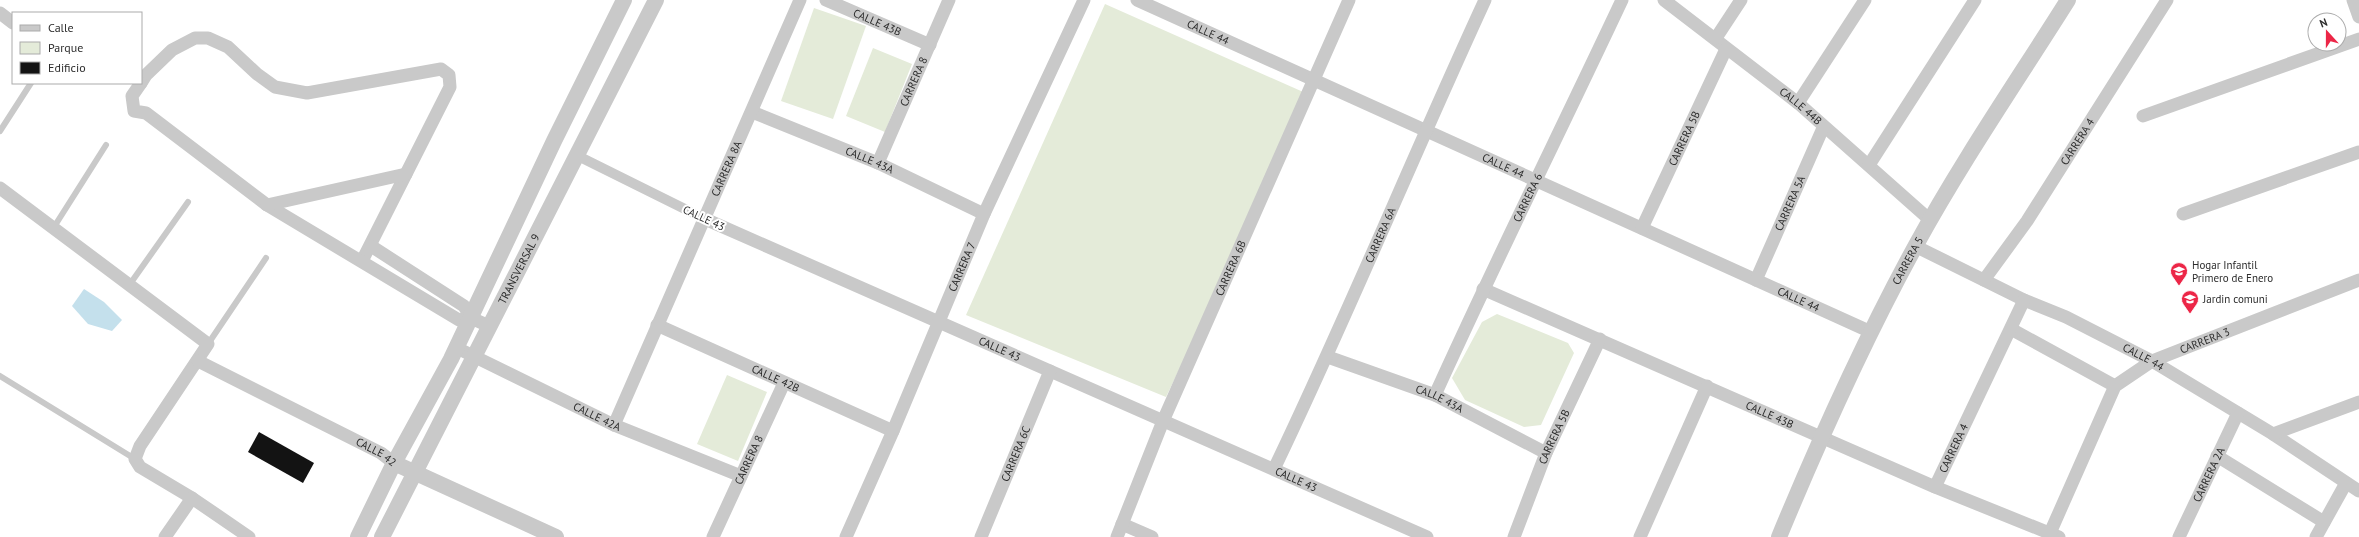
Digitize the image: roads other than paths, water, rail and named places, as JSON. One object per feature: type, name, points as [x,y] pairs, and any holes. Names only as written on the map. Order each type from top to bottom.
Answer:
[{"type":"street","name":"TRANSVERSAL 9","points":[[358,537],[394,463],[457,348],[557,134],[624,0]]},
{"type":"street","name":"TRANSVERSAL 9","points":[[382,537],[656,0]]},
{"type":"street","name":"CARRERA 8A","points":[[614,425],[800,0]]},
{"type":"street","name":"CALLE 43B","points":[[826,0],[930,45]]},
{"type":"street","name":"CARRERA 8","points":[[878,163],[949,0]]},
{"type":"street","name":"CARRERA 7","points":[[846,537],[894,431],[984,214],[1084,0]]},
{"type":"street","name":"CALLE 44","points":[[1137,0],[1871,332]]},
{"type":"street","name":"CARRERA 6B","points":[[1117,537],[1163,420],[1349,0]]},
{"type":"street","name":"CARRERA 6A","points":[[1274,469],[1328,357],[1425,130],[1485,0]]},
{"type":"street","name":"CARRERA 6","points":[[1435,395],[1483,289],[1537,181],[1622,0]]},
{"type":"street","name":"CALLE 44B","points":[[1664,0],[1716,38],[1726,49],[1798,103],[1823,128],[1869,165],[1930,220]]},
{"type":"street","points":[[1716,38],[1741,0]]},
{"type":"street","points":[[1798,103],[1865,0]]},
{"type":"street","points":[[1869,165],[1975,0]]},
{"type":"street","name":"CARRERA 5","points":[[1779,537],[1821,436],[1871,332],[1915,246],[2068,0]]},
{"type":"street","name":"CARRERA 4","points":[[1984,280],[2027,221],[2167,0]]},
{"type":"street","points":[[2353,0],[2359,17]]},
{"type":"street","points":[[0,13],[12,22]]},
{"type":"street","points":[[142,81],[146,75],[172,50],[195,38],[208,38],[228,47],[275,87],[307,93],[441,69],[449,75],[450,87],[371,246],[362,261]]},
{"type":"street","points":[[2143,116],[2359,39]]},
{"type":"street","name":"CARRERA 5B","points":[[1642,228],[1726,49]]},
{"type":"street","points":[[140,84],[132,96],[134,111],[146,113],[266,205],[459,320],[471,318],[489,326]]},
{"type":"street","name":"CALLE 43A","points":[[752,112],[878,163],[984,214]]},
{"type":"street","name":"CARRERA 5A","points":[[1756,280],[1823,128]]},
{"type":"street","points":[[2183,214],[2359,152]]},
{"type":"street","name":"CALLE 43","points":[[576,155],[705,219],[1427,537]]},
{"type":"street","points":[[266,205],[406,174]]},
{"type":"street","points":[[0,188],[54,227],[208,344],[140,446],[135,459],[140,467],[192,498],[249,537]]},
{"type":"street","points":[[371,246],[464,306],[471,318]]},
{"type":"street","name":"CALLE 44","points":[[1915,246],[2024,300],[2066,317],[2152,361],[2274,434],[2359,491]]},
{"type":"street","name":"CARRERA 3","points":[[2114,386],[2152,361],[2359,280]]},
{"type":"street","points":[[423,298],[429,284]]},
{"type":"street","name":"CALLE 43B","points":[[1483,289],[1935,487],[2054,535]]},
{"type":"street","name":"CARRERA 4","points":[[1935,487],[2024,300]]},
{"type":"street","name":"CALLE 42B","points":[[658,325],[784,384],[894,431]]},
{"type":"street","points":[[2011,329],[2114,386],[2054,535]]},
{"type":"street","name":"CARRERA 5B","points":[[1514,537],[1546,453],[1600,339]]},
{"type":"street","name":"CALLE 42A","points":[[457,348],[474,355],[614,425],[741,476]]},
{"type":"street","name":"CALLE 43A","points":[[1328,357],[1435,395],[1546,453]]},
{"type":"street","name":"CALLE 42","points":[[198,361],[381,453],[394,463],[556,537]]},
{"type":"street","name":"CARRERA 6C","points":[[982,537],[1050,371]]},
{"type":"street","name":"CARRERA 8","points":[[712,537],[784,384]]},
{"type":"street","points":[[1640,537],[1707,386]]},
{"type":"street","points":[[2274,434],[2359,402]]},
{"type":"street","name":"CARRERA 2A","points":[[2178,537],[2238,413]]},
{"type":"street","points":[[2218,456],[2324,522]]},
{"type":"street","points":[[2316,537],[2346,483]]},
{"type":"street","points":[[165,537],[192,498]]},
{"type":"street","points":[[1122,524],[1152,537]]},
{"type":"lane","points":[[0,131],[30,84]]},
{"type":"lane","points":[[54,227],[106,145]]},
{"type":"lane","points":[[130,284],[188,202]]},
{"type":"lane","points":[[208,344],[266,258]]},
{"type":"lane","points":[[0,376],[135,459]]},
{"type":"water","points":[[84,289],[104,302],[122,320],[112,331],[88,324],[72,306]]},
{"type":"place","name":"Hogar Infantil Primero de Enero","points":[[2179,286]]},
{"type":"place","name":"Jardin comuni","points":[[2190,314]]}]
